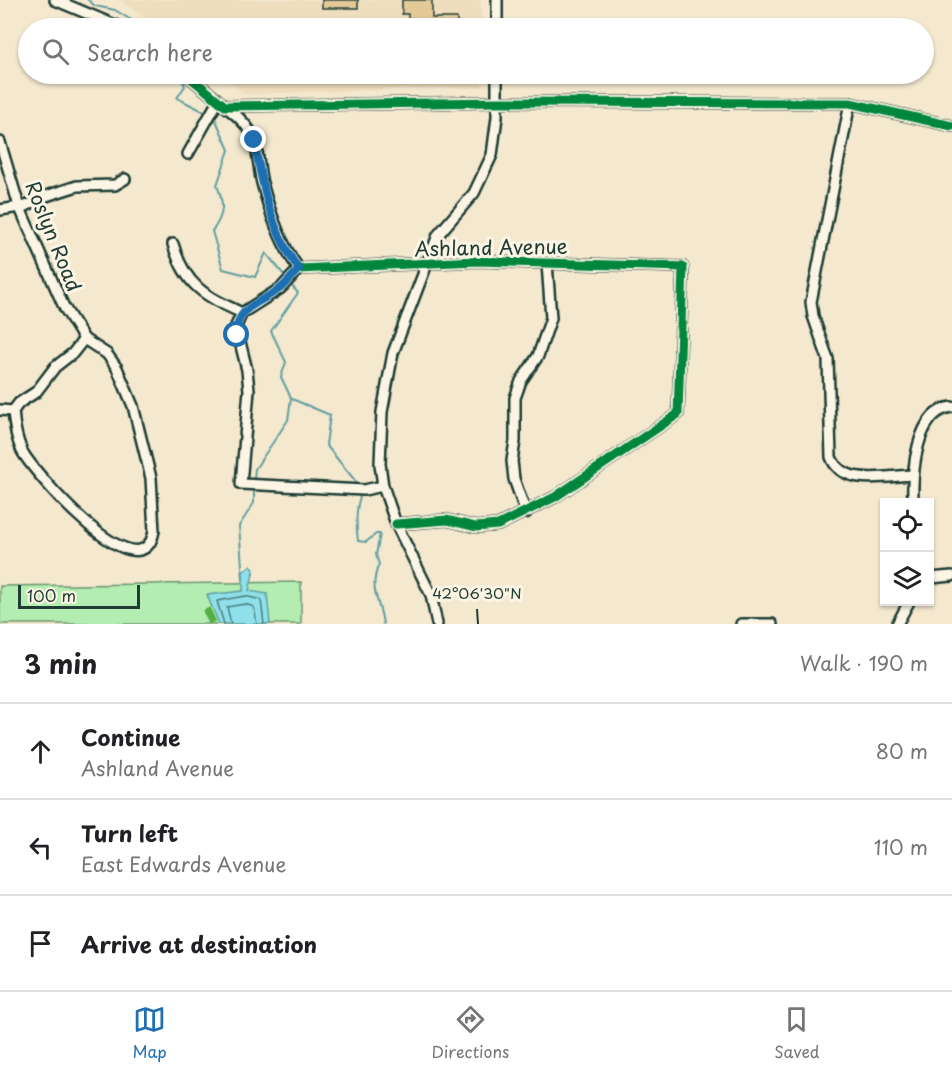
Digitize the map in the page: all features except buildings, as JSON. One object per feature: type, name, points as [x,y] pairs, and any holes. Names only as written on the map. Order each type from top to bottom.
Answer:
[{"type":"street","points":[[55,0],[98,18]]},
{"type":"street","points":[[497,0],[497,18]]},
{"type":"street","points":[[198,84],[246,125],[254,140],[262,183],[284,246],[299,269],[281,288],[242,313],[236,326],[247,370],[249,390],[242,484],[354,490],[383,486]]},
{"type":"street","points":[[437,624],[431,595],[396,524],[383,486],[380,446],[386,385],[393,353],[438,235],[474,193],[486,173],[495,138],[497,84]]},
{"type":"street","points":[[222,104],[850,103],[952,126]]},
{"type":"street","points":[[850,103],[811,302],[813,316],[828,359],[831,457],[835,466],[849,477],[912,475]]},
{"type":"street","points":[[188,154],[222,104]]},
{"type":"street","name":"Roslyn Road","points":[[0,142],[19,206],[64,306],[84,339],[97,346],[112,361],[136,416],[151,478],[154,531],[147,546],[137,550],[121,548],[89,527],[30,463],[17,438],[13,411]]},
{"type":"street","points":[[0,210],[35,203],[46,196],[77,186],[115,185],[125,179]]},
{"type":"street","points":[[173,244],[178,260],[193,285],[212,299],[242,313]]},
{"type":"street","name":"Ashland Avenue","points":[[299,269],[477,261],[683,267],[678,414],[526,513]]},
{"type":"street","points":[[396,524],[447,520],[489,528],[526,513],[514,479],[512,461],[515,441],[515,398],[521,381],[538,356],[551,318],[547,262]]},
{"type":"street","points":[[0,410],[13,411],[19,403],[36,392],[55,367],[73,353],[84,339]]},
{"type":"street","points":[[913,498],[912,475],[927,423],[935,414],[952,407]]},
{"type":"street","points":[[934,578],[952,576]]},
{"type":"street","points":[[897,624],[907,606]]},
{"type":"street","points":[[741,624],[772,624]]},
{"type":"shaded area","points":[[120,0],[481,0],[481,18],[144,18]]},
{"type":"shaded area","points":[[232,84],[482,84],[482,87],[245,94]]},
{"type":"green space","points":[[301,582],[301,624],[0,624],[0,586]]},
{"type":"water","points":[[251,565],[254,570],[249,591],[267,594],[270,624],[219,624],[207,595],[243,591],[243,572]]},
{"type":"waterway","points":[[88,0],[95,6],[115,10],[128,18]]},
{"type":"waterway","points":[[184,84],[177,98],[203,111]]},
{"type":"waterway","points":[[215,118],[229,150],[217,185],[222,203],[221,214],[212,231],[223,269],[255,277],[266,253],[284,275]]},
{"type":"waterway","points":[[254,479],[255,469],[288,420],[291,398],[281,377],[286,362],[271,331],[298,293],[292,286]]},
{"type":"waterway","points":[[292,399],[330,415],[326,445],[357,483]]},
{"type":"waterway","points":[[243,579],[239,526],[254,503],[254,492]]},
{"type":"waterway","points":[[360,497],[356,519],[358,541],[366,542],[376,534],[380,534],[376,555],[379,564],[375,588],[383,624]]},
{"type":"marked path","points":[[206,609],[213,624]]},
{"type":"cycle path","points":[[198,84],[225,106],[498,102],[850,103],[952,126]]},
{"type":"cycle path","points":[[299,269],[477,261],[683,267],[678,414],[555,497],[498,525],[476,527],[447,520],[396,524]]},
{"type":"route","points":[[237,335],[236,326],[242,313],[281,288],[299,269],[284,246],[273,216],[262,183],[254,140]]}]
